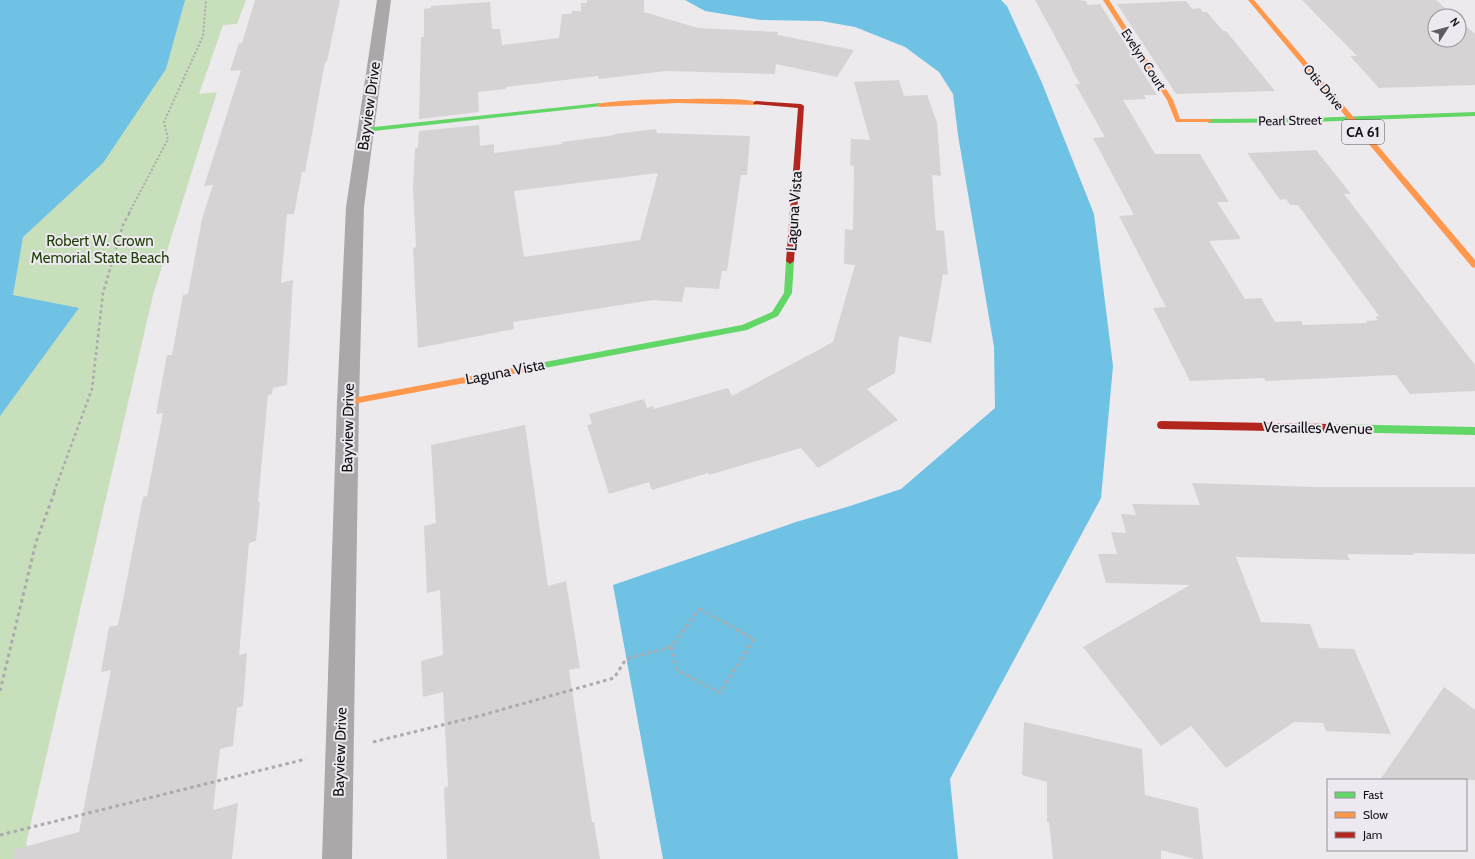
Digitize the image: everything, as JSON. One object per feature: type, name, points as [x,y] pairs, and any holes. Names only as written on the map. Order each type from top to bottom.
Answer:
[{"type":"street","name":"Bayview Drive","points":[[337,859],[341,750],[348,402],[355,207],[384,0]]},
{"type":"street","name":"Evelyn Court","points":[[1106,0],[1170,100],[1178,120]]},
{"type":"street","name":"Otis Drive","points":[[1251,0],[1475,265]]},
{"type":"street","name":"Laguna Vista","points":[[348,402],[744,328],[775,314],[788,293],[801,106],[709,100],[643,101],[365,130]]},
{"type":"street","name":"Pearl Street","points":[[1178,120],[1351,118],[1475,114]]},
{"type":"street","name":"Versailles Avenue","points":[[1161,426],[1475,431]]},
{"type":"path","points":[[0,691],[36,542],[92,389],[102,293],[123,225],[168,139],[164,122],[203,36],[206,0]]},
{"type":"path","points":[[0,835],[479,716],[614,678],[626,659],[671,647],[699,609],[754,639],[720,693],[677,670],[671,647]]},
{"type":"green space","name":"Robert W. Crown Memorial State Beach","points":[[0,0],[246,0],[237,24],[223,25],[199,94],[217,92],[153,295],[26,844],[24,859],[0,859]]},
{"type":"water","points":[[0,0],[185,0],[166,69],[103,163],[23,237],[13,295],[79,308],[0,416]]},
{"type":"water","points":[[685,0],[1001,0],[1007,6],[1042,83],[1094,214],[1113,366],[1101,498],[950,779],[958,859],[663,859],[613,585],[796,522],[901,489],[995,408],[994,347],[958,135],[953,94],[939,72],[905,47],[855,27],[821,21],[760,20],[705,11]]},
{"type":"building","points":[[255,0],[340,0],[327,61],[325,62],[305,172],[302,172],[294,214],[287,214],[281,283],[293,280],[287,385],[273,388],[272,394],[268,395],[258,502],[260,502],[256,541],[249,543],[239,655],[247,653],[243,706],[237,708],[233,746],[220,749],[213,810],[238,803],[232,859],[14,859],[13,850],[79,832],[111,670],[101,672],[109,627],[118,625],[143,497],[147,496],[163,413],[156,414],[167,355],[172,355],[183,295],[188,294],[202,219],[213,185],[204,186],[241,70],[230,71],[239,43],[242,43]]},
{"type":"building","points":[[587,0],[644,0],[644,12],[698,28],[778,32],[778,35],[854,50],[837,77],[776,64],[775,74],[666,71],[599,79],[598,76],[506,87],[506,89],[478,92],[479,112],[419,119],[421,37],[424,37],[424,9],[431,8],[431,6],[490,2],[492,29],[500,29],[502,45],[559,38],[562,14],[571,14],[572,11],[581,11],[581,3],[587,3]]},
{"type":"building","points":[[1035,0],[1079,0],[1086,1],[1088,5],[1100,4],[1157,95],[1144,95],[1146,99],[1123,100],[1155,154],[1200,154],[1229,202],[1217,202],[1241,239],[1209,241],[1245,299],[1261,298],[1275,322],[1301,321],[1303,325],[1367,323],[1366,321],[1378,320],[1375,317],[1379,316],[1298,205],[1290,205],[1286,199],[1280,200],[1247,153],[1316,150],[1351,194],[1344,194],[1475,365],[1475,391],[1410,394],[1396,375],[1266,381],[1264,378],[1190,381],[1153,308],[1166,307],[1119,216],[1134,215],[1093,138],[1105,137],[1075,84],[1080,84]]},
{"type":"building","points":[[1302,0],[1436,0],[1445,8],[1427,8],[1427,48],[1467,48],[1467,27],[1475,34],[1475,85],[1379,88],[1350,56],[1357,56]]},
{"type":"building","points":[[1186,1],[1192,9],[1200,8],[1203,12],[1207,12],[1223,31],[1226,31],[1275,91],[1176,94],[1117,4]]},
{"type":"building","points":[[899,80],[904,96],[927,95],[937,123],[941,176],[932,175],[936,230],[944,231],[948,275],[943,274],[931,343],[899,336],[895,373],[867,389],[898,420],[818,468],[801,448],[652,490],[649,482],[609,494],[587,425],[592,424],[589,414],[644,399],[647,408],[653,406],[654,409],[728,388],[732,396],[833,342],[855,265],[844,264],[845,229],[853,230],[854,166],[850,165],[851,139],[870,140],[854,82]]},
{"type":"building","points":[[479,125],[480,146],[494,144],[494,153],[656,129],[657,133],[750,136],[747,175],[741,175],[727,271],[722,271],[719,289],[685,287],[682,302],[653,300],[513,322],[514,329],[418,348],[413,248],[416,247],[413,188],[415,148],[418,148],[419,131]],"holes":[[[658,173],[640,240],[524,257],[514,191]]]},
{"type":"building","points":[[525,425],[548,586],[566,581],[580,668],[569,670],[592,822],[594,822],[600,859],[447,859],[444,788],[448,786],[443,692],[423,697],[421,661],[443,655],[440,590],[427,593],[424,526],[436,523],[431,445]]},
{"type":"building","points":[[1192,483],[1315,487],[1475,487],[1475,554],[1347,554],[1350,560],[1236,557],[1261,622],[1310,624],[1319,648],[1354,649],[1391,734],[1326,731],[1323,723],[1294,722],[1226,768],[1191,726],[1161,746],[1083,647],[1190,585],[1106,583],[1098,554],[1117,554],[1111,532],[1126,533],[1121,514],[1136,515],[1132,504],[1200,505]]},
{"type":"building","points":[[1444,687],[1475,710],[1475,780],[1381,779]]},
{"type":"building","points":[[1024,722],[1142,749],[1145,795],[1198,808],[1203,859],[1195,859],[1161,850],[1161,859],[1053,859],[1049,822],[1047,822],[1047,782],[1022,775]]},
{"type":"traffic: fast","points":[[365,130],[600,105]]},
{"type":"traffic: fast","points":[[1209,121],[1310,120],[1475,114]]},
{"type":"traffic: fast","points":[[534,367],[744,328],[775,314],[788,293],[790,261]]},
{"type":"traffic: fast","points":[[1332,428],[1475,431]]},
{"type":"traffic: slow","points":[[1106,0],[1170,100],[1178,121],[1209,121]]},
{"type":"traffic: slow","points":[[1251,0],[1475,265]]},
{"type":"traffic: slow","points":[[600,105],[678,101],[756,103]]},
{"type":"traffic: slow","points":[[348,402],[534,367]]},
{"type":"traffic: jam","points":[[756,103],[801,106],[790,261]]},
{"type":"traffic: jam","points":[[1161,425],[1332,428]]}]
